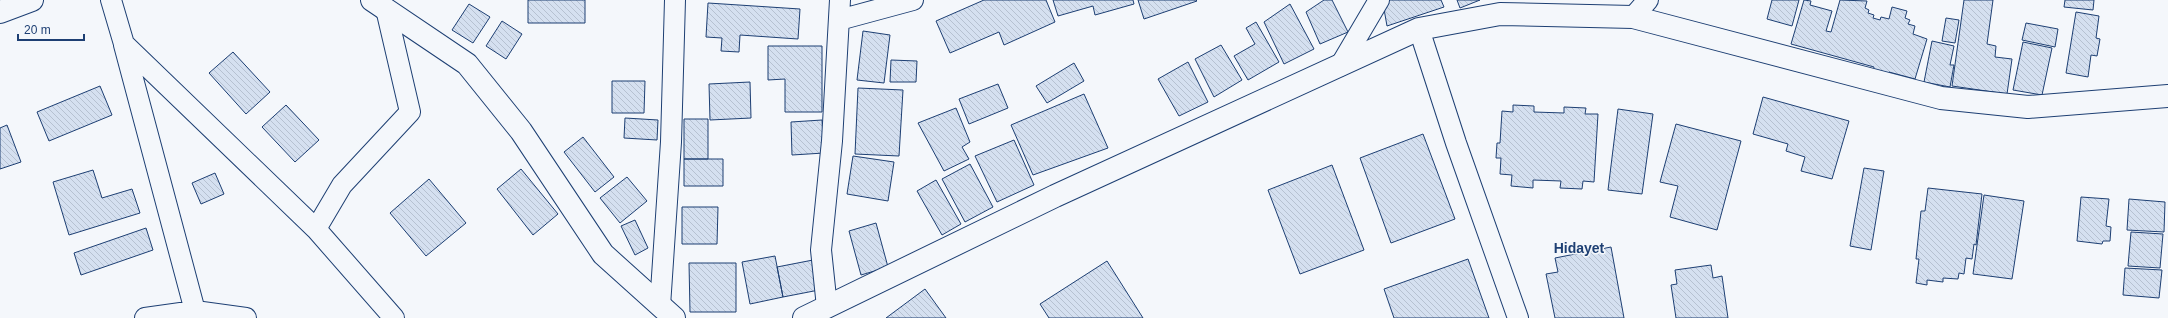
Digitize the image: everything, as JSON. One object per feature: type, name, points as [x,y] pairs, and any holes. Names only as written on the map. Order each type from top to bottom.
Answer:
[{"type":"street","points":[[0,12],[32,0]]},
{"type":"street","points":[[111,0],[196,311]]},
{"type":"street","points":[[667,312],[675,0]]},
{"type":"street","points":[[827,307],[822,250],[832,141],[840,0]]},
{"type":"street","points":[[839,20],[913,0]]},
{"type":"street","points":[[1340,66],[1379,0]]},
{"type":"street","points":[[1633,17],[1648,0]]},
{"type":"street","points":[[316,229],[342,185],[410,112],[379,5]]},
{"type":"street","points":[[379,5],[467,64],[520,131],[603,254],[667,312]]},
{"type":"street","points":[[804,318],[1055,196],[1419,29],[1500,14],[1633,17],[1941,98],[2028,107],[2168,96]]},
{"type":"street","points":[[1419,29],[1456,143],[1518,318]]},
{"type":"street","points":[[124,44],[316,229],[394,318]]},
{"type":"street","points":[[145,318],[196,311],[246,318]]},
{"type":"building","points":[[528,0],[585,0],[585,23],[528,23]]},
{"type":"building","points":[[984,0],[1046,0],[1055,22],[1004,45],[999,32],[950,53],[936,21]]},
{"type":"building","points":[[1053,0],[1133,0],[1134,4],[1095,15],[1093,6],[1058,16]]},
{"type":"building","points":[[1138,0],[1196,0],[1197,1],[1144,19]]},
{"type":"building","points":[[1324,0],[1332,0],[1348,32],[1320,44],[1306,12]]},
{"type":"building","points":[[1389,0],[1441,0],[1444,7],[1387,26],[1384,9]]},
{"type":"building","points":[[1457,0],[1480,0],[1460,8]]},
{"type":"building","points":[[1772,0],[1799,0],[1792,26],[1767,19]]},
{"type":"building","points":[[1804,0],[1811,1],[1810,5],[1832,11],[1826,31],[1831,32],[1840,0],[1867,1],[1865,8],[1869,10],[1868,13],[1874,15],[1873,18],[1880,20],[1881,17],[1889,19],[1892,7],[1907,11],[1905,18],[1910,20],[1908,24],[1915,26],[1913,34],[1927,39],[1915,79],[1889,72],[1888,76],[1873,71],[1874,67],[1791,44]]},
{"type":"building","points":[[1964,0],[1993,0],[1987,44],[1996,46],[1995,57],[2012,59],[2007,94],[1952,86]]},
{"type":"building","points":[[2065,0],[2094,0],[2093,10],[2064,7]]},
{"type":"building","points":[[708,3],[800,9],[798,39],[740,35],[739,52],[721,51],[722,38],[706,37]]},
{"type":"building","points":[[469,4],[490,17],[473,43],[452,30]]},
{"type":"building","points":[[1290,4],[1314,49],[1284,64],[1264,22]]},
{"type":"building","points":[[2076,12],[2099,16],[2096,38],[2100,39],[2097,56],[2091,55],[2088,77],[2066,73]]},
{"type":"building","points":[[1946,18],[1959,20],[1955,43],[1942,41]]},
{"type":"building","points":[[502,21],[522,34],[506,59],[486,46]]},
{"type":"building","points":[[1256,22],[1279,62],[1248,80],[1234,56],[1255,44],[1246,28]]},
{"type":"building","points":[[2026,23],[2058,29],[2055,47],[2022,40]]},
{"type":"building","points":[[863,31],[890,35],[884,83],[857,80]]},
{"type":"building","points":[[1932,41],[1954,46],[1950,65],[1954,65],[1950,87],[1924,82]]},
{"type":"building","points":[[2023,42],[2052,48],[2042,95],[2013,90]]},
{"type":"building","points":[[1221,45],[1242,80],[1214,97],[1195,59]]},
{"type":"building","points":[[768,46],[822,46],[822,112],[785,112],[785,79],[768,80]]},
{"type":"building","points":[[233,52],[270,92],[246,114],[209,73]]},
{"type":"building","points":[[891,60],[917,61],[916,82],[890,82]]},
{"type":"building","points":[[1188,62],[1208,102],[1179,116],[1158,79]]},
{"type":"building","points":[[1074,63],[1084,81],[1047,103],[1036,86]]},
{"type":"building","points":[[612,81],[645,81],[644,113],[612,113]]},
{"type":"building","points":[[750,82],[751,118],[710,120],[709,84]]},
{"type":"building","points":[[998,84],[1008,108],[969,124],[959,99]]},
{"type":"building","points":[[100,86],[112,115],[49,141],[37,112]]},
{"type":"building","points":[[858,88],[903,90],[899,156],[855,154]]},
{"type":"building","points":[[1084,94],[1108,148],[1033,175],[1011,125]]},
{"type":"building","points":[[1763,97],[1849,121],[1832,179],[1801,171],[1805,157],[1786,151],[1788,144],[1753,134]]},
{"type":"building","points":[[286,105],[319,140],[295,162],[262,127]]},
{"type":"building","points":[[1513,105],[1534,106],[1534,112],[1564,113],[1564,107],[1586,108],[1585,114],[1598,114],[1594,182],[1583,181],[1582,189],[1560,188],[1561,181],[1533,180],[1533,188],[1511,186],[1512,175],[1500,174],[1501,158],[1496,158],[1497,143],[1500,143],[1502,111],[1513,112]]},
{"type":"building","points":[[956,108],[970,142],[962,147],[969,159],[944,171],[918,123]]},
{"type":"building","points":[[1618,109],[1653,114],[1642,194],[1608,190]]},
{"type":"building","points":[[625,118],[658,120],[657,140],[624,138]]},
{"type":"building","points":[[684,119],[708,119],[708,159],[684,159]]},
{"type":"building","points":[[822,120],[824,153],[792,155],[791,122]]},
{"type":"building","points":[[1676,124],[1741,141],[1717,230],[1670,217],[1678,186],[1660,182]]},
{"type":"building","points":[[7,125],[21,162],[0,169],[0,128]]},
{"type":"building","points":[[1423,134],[1455,219],[1391,243],[1360,158]]},
{"type":"building","points":[[583,137],[614,177],[595,192],[564,152]]},
{"type":"building","points":[[1014,140],[1034,185],[997,202],[975,156]]},
{"type":"building","points":[[853,156],[894,162],[888,201],[847,194]]},
{"type":"building","points":[[684,159],[723,159],[723,186],[684,186]]},
{"type":"building","points":[[970,164],[993,207],[965,222],[942,179]]},
{"type":"building","points":[[1332,165],[1364,250],[1300,274],[1268,190]]},
{"type":"building","points":[[1864,168],[1884,171],[1871,250],[1850,246]]},
{"type":"building","points":[[521,169],[558,214],[533,235],[497,189]]},
{"type":"building","points":[[93,170],[102,198],[132,189],[140,213],[69,235],[53,182]]},
{"type":"building","points":[[215,173],[224,194],[201,204],[192,183]]},
{"type":"building","points":[[627,177],[647,201],[620,223],[600,198]]},
{"type":"building","points":[[429,179],[466,223],[426,256],[390,213]]},
{"type":"building","points":[[936,180],[961,224],[942,235],[917,191]]},
{"type":"building","points":[[1928,188],[1982,194],[1976,245],[1974,244],[1972,259],[1966,258],[1964,274],[1959,273],[1958,279],[1943,278],[1943,282],[1927,280],[1927,285],[1916,283],[1919,259],[1916,259],[1921,211],[1925,211]]},
{"type":"building","points":[[1984,195],[2024,201],[2012,279],[1973,274]]},
{"type":"building","points":[[2081,197],[2109,199],[2106,226],[2111,227],[2110,241],[2103,241],[2102,244],[2077,241]]},
{"type":"building","points":[[2129,199],[2165,202],[2164,232],[2127,230]]},
{"type":"building","points":[[682,207],[718,207],[717,244],[682,244]]},
{"type":"building","points":[[635,220],[648,248],[635,255],[621,226]]},
{"type":"building","points":[[876,223],[888,267],[861,275],[849,231]]},
{"type":"building","points":[[146,228],[153,250],[81,275],[74,253]]},
{"type":"building","points":[[2131,232],[2163,234],[2160,268],[2128,266]]},
{"type":"building","points":[[1611,247],[1624,318],[1555,318],[1546,274],[1558,272],[1555,258]]},
{"type":"building","points":[[775,256],[783,297],[750,304],[742,262]]},
{"type":"building","points":[[1468,259],[1489,318],[1394,318],[1384,289]]},
{"type":"building","points":[[813,260],[819,290],[783,297],[777,267]]},
{"type":"building","points":[[1107,261],[1143,318],[1049,318],[1040,304]]},
{"type":"building","points":[[689,263],[736,263],[736,312],[690,312]]},
{"type":"building","points":[[1711,265],[1713,278],[1722,276],[1728,318],[1676,318],[1671,285],[1677,284],[1675,270]]},
{"type":"building","points":[[2125,268],[2162,270],[2159,298],[2123,295]]},
{"type":"building","points":[[925,289],[946,318],[886,318]]},
{"type":"district","name":"Hidayet","points":[[1579,248]]}]
